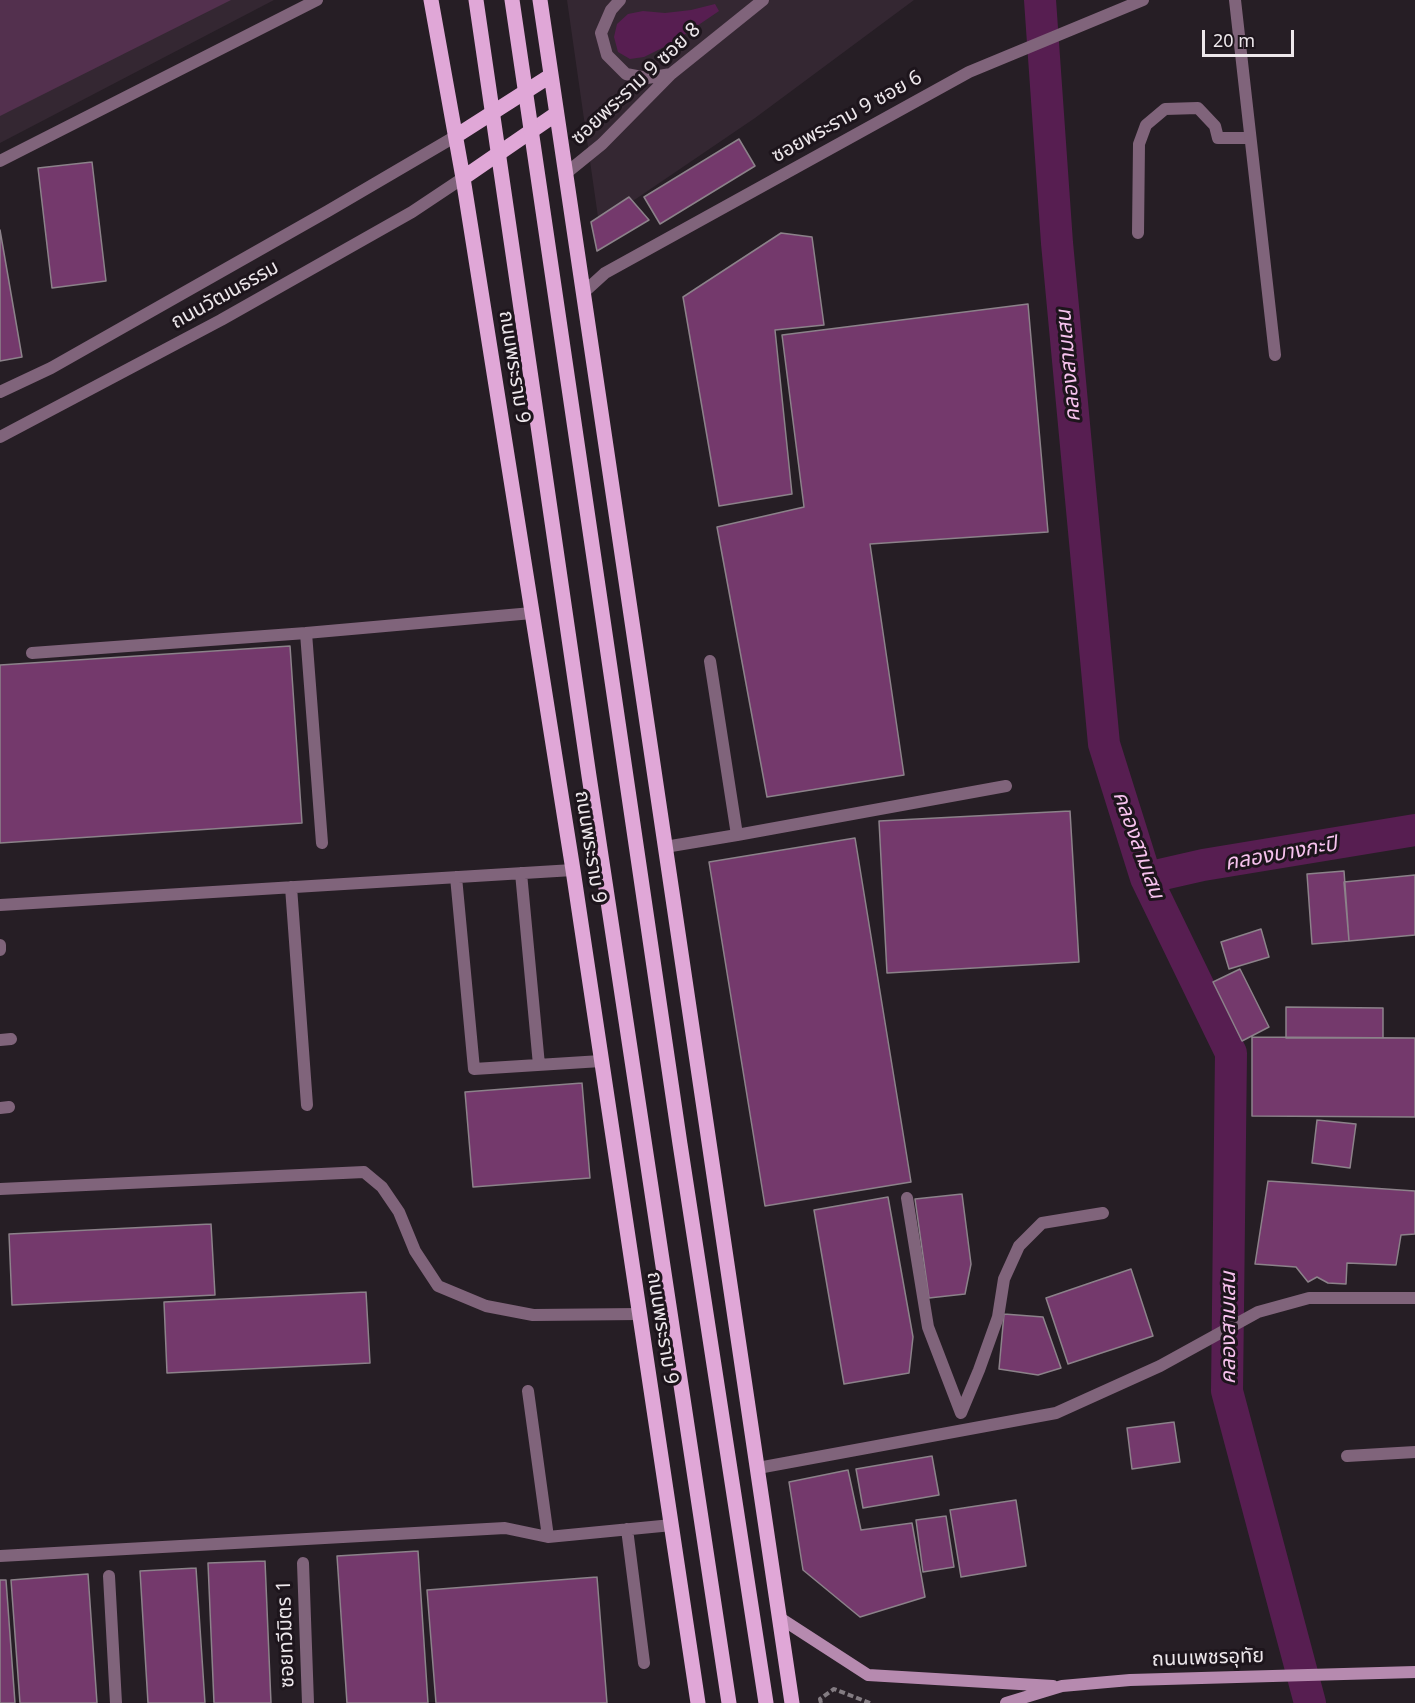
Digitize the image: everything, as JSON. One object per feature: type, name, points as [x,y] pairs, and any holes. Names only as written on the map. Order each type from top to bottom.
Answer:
[{"type":"main road","name":"ถนนพระราม 9","points":[[431,0],[463,178],[573,870],[698,1703]]},
{"type":"main road","name":"ถนนพระราม 9","points":[[476,0],[589,776],[729,1703]]},
{"type":"main road","points":[[512,0],[680,1144],[766,1703]]},
{"type":"main road","points":[[540,0],[792,1703]]},
{"type":"main road","points":[[456,136],[550,76]]},
{"type":"main road","points":[[463,178],[556,114]]},
{"type":"main road","points":[[780,1618],[868,1675],[1062,1686]]},
{"type":"main road","name":"ถนนเพชรอุทัย","points":[[1006,1703],[1062,1686],[1130,1680],[1415,1672]]},
{"type":"street","points":[[0,160],[317,0]]},
{"type":"street","points":[[620,0],[611,10],[601,33],[607,55],[626,74],[647,78],[671,74]]},
{"type":"street","name":"ซอยพระราม 9 ซอย 8","points":[[565,174],[603,144],[671,74],[763,0]]},
{"type":"street","name":"ซอยพระราม 9 ซอย 6","points":[[583,294],[604,273],[969,72],[1143,0]]},
{"type":"street","points":[[1235,0],[1275,355]]},
{"type":"street","points":[[1138,233],[1139,144],[1146,125],[1165,109],[1198,108],[1215,126],[1218,138],[1250,138]]},
{"type":"street","name":"ถนนวัฒนธรรม","points":[[0,392],[71,356],[456,136]]},
{"type":"street","name":"ถนนวัฒนธรรม","points":[[0,437],[221,320],[412,212],[463,178]]},
{"type":"street","points":[[32,653],[532,614]]},
{"type":"street","points":[[306,633],[322,843]]},
{"type":"street","points":[[710,661],[737,834]]},
{"type":"street","points":[[665,847],[1006,786]]},
{"type":"street","points":[[0,905],[573,870]]},
{"type":"street","points":[[521,873],[539,1065]]},
{"type":"street","points":[[456,877],[474,1069],[601,1061]]},
{"type":"street","points":[[291,887],[307,1105]]},
{"type":"street","points":[[0,945],[0,950]]},
{"type":"street","points":[[0,1190],[364,1172],[382,1187],[399,1212],[416,1251],[438,1286],[486,1306],[533,1315],[639,1314]]},
{"type":"street","points":[[907,1198],[928,1327],[961,1413]]},
{"type":"street","points":[[959,1431],[961,1413],[998,1317],[1004,1279],[1019,1246],[1042,1223],[1103,1213]]},
{"type":"street","points":[[758,1468],[1056,1413],[1160,1366],[1258,1312],[1309,1298],[1415,1298]]},
{"type":"street","points":[[528,1391],[548,1537]]},
{"type":"street","points":[[1347,1456],[1415,1452]]},
{"type":"street","points":[[0,1556],[505,1528],[548,1537],[672,1525]]},
{"type":"street","points":[[627,1529],[644,1663]]},
{"type":"street","name":"ซอยทวีมิตร 1","points":[[303,1563],[309,1703]]},
{"type":"street","points":[[108,1576],[116,1703]]},
{"type":"path","points":[[821,1703],[820,1699],[834,1689],[870,1703]]},
{"type":"shaded area","points":[[0,0],[274,0],[0,143]]},
{"type":"shaded area","points":[[0,0],[231,0],[0,116]]},
{"type":"shaded area","points":[[567,0],[914,0],[755,118],[599,224]]},
{"type":"shaded area","points":[[715,4],[719,11],[672,43],[644,57],[630,59],[618,52],[614,37],[617,24],[628,14],[643,11],[665,13]]},
{"type":"building","points":[[739,139],[755,166],[660,224],[644,197]]},
{"type":"building","points":[[92,162],[106,281],[52,288],[38,168]]},
{"type":"building","points":[[629,197],[649,220],[597,251],[591,222]]},
{"type":"building","points":[[0,230],[22,357],[0,361]]},
{"type":"building","points":[[781,233],[812,237],[824,325],[775,330],[792,494],[719,506],[683,297]]},
{"type":"building","points":[[1028,304],[1048,532],[870,544],[904,775],[767,797],[717,527],[804,507],[782,335]]},
{"type":"building","points":[[290,646],[302,823],[0,843],[0,665]]},
{"type":"building","points":[[1070,811],[1079,962],[887,973],[879,821]]},
{"type":"building","points":[[855,838],[911,1182],[765,1206],[709,862]]},
{"type":"building","points":[[1344,871],[1349,941],[1312,944],[1307,874]]},
{"type":"building","points":[[1415,875],[1415,935],[1349,941],[1344,882]]},
{"type":"building","points":[[1261,929],[1269,957],[1229,969],[1221,942]]},
{"type":"building","points":[[1240,969],[1269,1027],[1242,1041],[1213,982]]},
{"type":"building","points":[[1286,1007],[1383,1008],[1383,1038],[1286,1038]]},
{"type":"building","points":[[1252,1037],[1415,1038],[1415,1117],[1252,1116]]},
{"type":"building","points":[[582,1083],[590,1178],[473,1187],[465,1092]]},
{"type":"building","points":[[1317,1120],[1356,1124],[1350,1168],[1312,1163]]},
{"type":"building","points":[[1268,1181],[1415,1191],[1415,1234],[1401,1235],[1396,1265],[1347,1263],[1346,1284],[1328,1283],[1317,1277],[1308,1282],[1296,1267],[1255,1264]]},
{"type":"building","points":[[962,1194],[971,1264],[965,1294],[929,1298],[915,1199]]},
{"type":"building","points":[[888,1197],[913,1337],[909,1373],[844,1384],[814,1210]]},
{"type":"building","points":[[211,1224],[215,1295],[12,1305],[9,1234]]},
{"type":"building","points":[[1131,1269],[1153,1336],[1068,1364],[1046,1298]]},
{"type":"building","points":[[366,1292],[370,1363],[167,1373],[164,1302]]},
{"type":"building","points":[[1004,1314],[1043,1317],[1061,1368],[1038,1375],[999,1369]]},
{"type":"building","points":[[1174,1422],[1180,1462],[1132,1469],[1127,1428]]},
{"type":"building","points":[[932,1456],[939,1495],[863,1508],[856,1469]]},
{"type":"building","points":[[848,1470],[861,1530],[912,1523],[925,1597],[860,1617],[803,1570],[789,1482]]},
{"type":"building","points":[[1016,1500],[1026,1566],[961,1577],[950,1510]]},
{"type":"building","points":[[946,1516],[954,1567],[923,1572],[916,1520]]},
{"type":"building","points":[[418,1551],[428,1703],[347,1703],[337,1556]]},
{"type":"building","points":[[265,1561],[271,1703],[214,1703],[208,1563]]},
{"type":"building","points":[[196,1568],[205,1703],[148,1703],[140,1571]]},
{"type":"building","points":[[88,1574],[97,1703],[20,1703],[11,1580]]},
{"type":"building","points":[[597,1577],[607,1703],[436,1703],[427,1590]]},
{"type":"building","points":[[0,1580],[6,1580],[15,1703],[0,1703]]},
{"type":"waterway","name":"คลองสามเสน","points":[[1040,0],[1057,243],[1104,744],[1146,878],[1231,1053],[1227,1391],[1310,1703]]},
{"type":"waterway","name":"คลองบางกะปิ","points":[[1146,878],[1203,865],[1415,830]]}]
